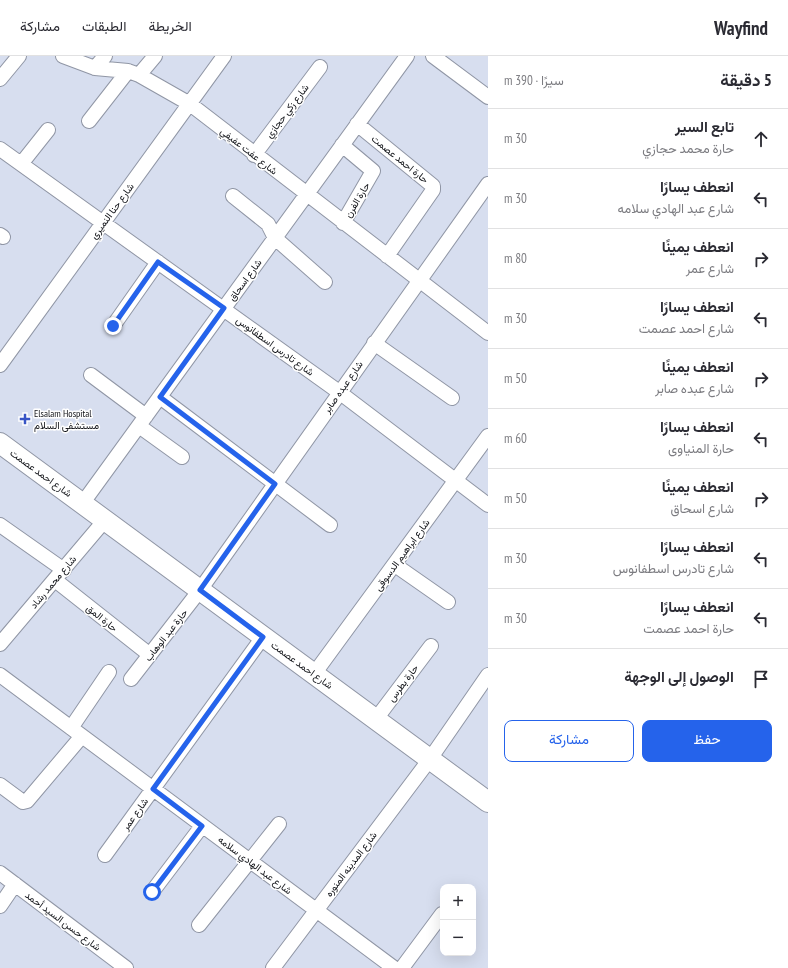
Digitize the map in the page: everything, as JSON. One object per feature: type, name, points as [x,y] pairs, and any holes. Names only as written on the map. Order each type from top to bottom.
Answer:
[{"type":"main road","name":"شارع احمد عصمت","points":[[0,443],[488,802]]},
{"type":"street","points":[[0,79],[19,56]]},
{"type":"street","name":"شارع عفت عفيفي","points":[[63,56],[95,68],[134,73],[190,104],[306,195],[488,333]]},
{"type":"street","points":[[95,68],[106,56]]},
{"type":"street","points":[[89,121],[134,73],[155,56]]},
{"type":"street","name":"شارع حنا النميري","points":[[0,365],[224,56]]},
{"type":"street","name":"شارع اسحاق","points":[[82,504],[407,56]]},
{"type":"street","points":[[433,56],[488,97]]},
{"type":"street","name":"شارع زكي حجازي","points":[[254,155],[320,67]]},
{"type":"street","name":"حارة احمد عصمت","points":[[357,124],[433,186],[433,190],[387,256]]},
{"type":"street","points":[[21,164],[48,130]]},
{"type":"street","name":"حارة الفرن","points":[[342,145],[373,170],[343,223]]},
{"type":"street","name":"شارع تادرس اسطفانوس","points":[[0,149],[102,224],[224,308],[339,392],[456,480],[488,506]]},
{"type":"street","name":"شارع عبده صابر","points":[[200,590],[488,184]]},
{"type":"street","points":[[233,196],[268,224],[275,238],[325,282]]},
{"type":"street","points":[[113,326],[158,262]]},
{"type":"street","points":[[374,343],[452,398]]},
{"type":"street","points":[[91,375],[182,457]]},
{"type":"street","points":[[160,397],[330,525]]},
{"type":"street","name":"شارع ابراهيم الدسوقى","points":[[314,674],[488,436]]},
{"type":"street","name":"شارع محمد رشاد","points":[[0,644],[105,520]]},
{"type":"street","name":"حارة المق","points":[[0,525],[150,655]]},
{"type":"street","points":[[395,565],[448,602]]},
{"type":"street","name":"حارة عبد الوهاب","points":[[131,679],[200,590]]},
{"type":"street","name":"شارع عمر","points":[[105,855],[263,637]]},
{"type":"street","name":"حارة بطرس","points":[[376,719],[431,646]]},
{"type":"street","points":[[0,785],[23,802],[27,801],[76,732],[109,672]]},
{"type":"street","name":"شارع المدينه المنوره","points":[[273,968],[430,759],[488,675]]},
{"type":"street","name":"شارع عبد الهادي سلامه","points":[[0,676],[394,968]]},
{"type":"street","points":[[199,925],[279,824]]},
{"type":"street","points":[[152,892],[202,826]]},
{"type":"street","name":"شارع حسن السيد أحمد","points":[[0,873],[126,968]]},
{"type":"street","points":[[0,906],[15,884]]},
{"type":"street","points":[[402,968],[440,917]]},
{"type":"place","name":"Elsalam Hospital مستشفى السلام","points":[[25,419]]},
{"type":"route","points":[[113,326],[158,262],[224,308],[160,397],[275,484],[200,590],[263,637],[153,789],[202,826],[152,892]]}]
